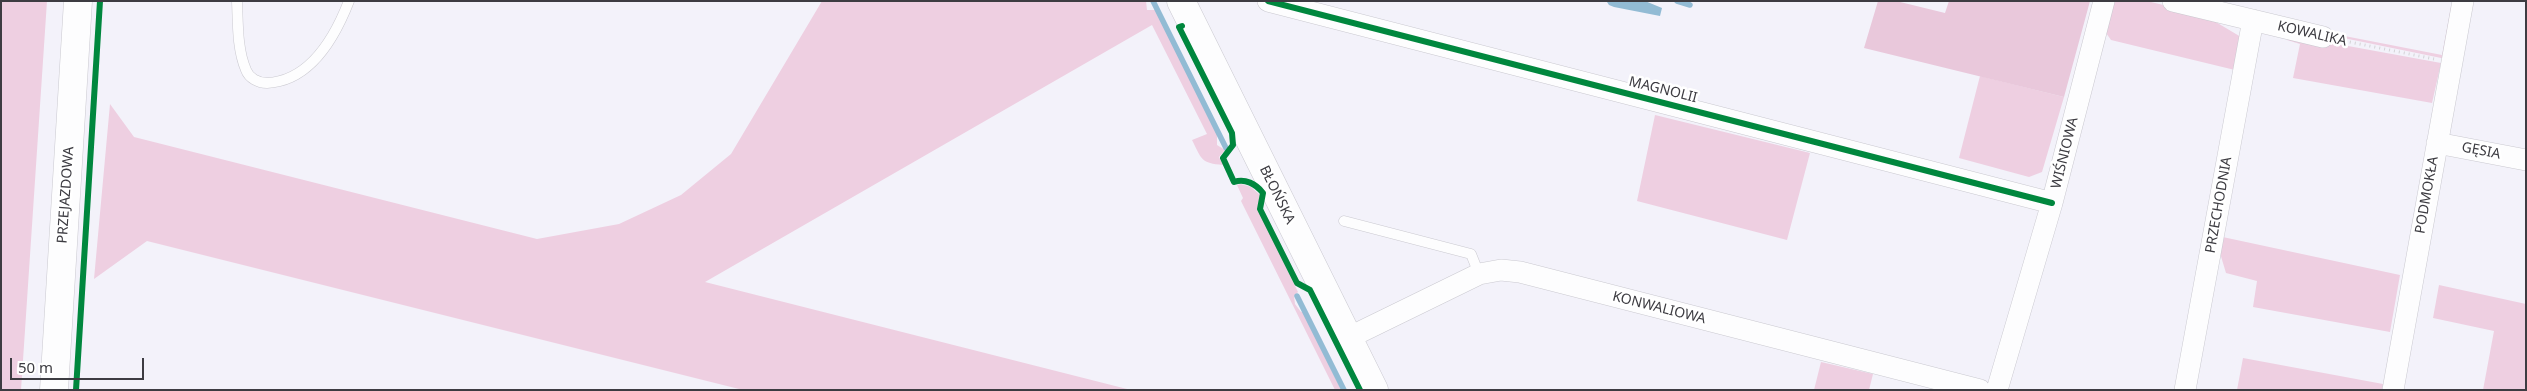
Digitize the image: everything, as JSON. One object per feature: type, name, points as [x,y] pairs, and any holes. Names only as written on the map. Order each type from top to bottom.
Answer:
[{"type":"street","name":"PRZEJAZDOWA","points":[[54,390],[78,1]]},
{"type":"street","name":"BŁOŃSKA","points":[[1181,1],[1374,390]]},
{"type":"street","name":"MAGNOLII","points":[[1268,1],[2052,203]]},
{"type":"street","name":"WIŚNIOWA","points":[[1997,390],[2052,203],[2104,1]]},
{"type":"street","name":"KOWALIKA","points":[[2173,1],[2323,37]]},
{"type":"street","name":"PODMOKŁA","points":[[2392,390],[2463,1]]},
{"type":"street","name":"PRZECHODNIA","points":[[2185,390],[2253,20]]},
{"type":"street","name":"GĘSIA","points":[[2437,143],[2526,160]]},
{"type":"street","name":"KONWALIOWA","points":[[1348,338],[1479,274],[1502,270],[1520,272],[1980,390]]},
{"type":"lane","points":[[237,1],[239,37],[246,71],[253,79],[261,83],[284,80],[308,67],[321,53],[334,33],[349,1]]},
{"type":"lane","points":[[1344,221],[1472,254],[1479,274]]},
{"type":"shaded area","points":[[1,1],[47,1],[21,390],[1,390]]},
{"type":"shaded area","points":[[822,1],[1146,1],[1147,10],[1156,10],[1217,133],[1217,145],[1225,150],[1219,157],[1223,165],[1206,161],[1198,152],[1192,140],[1207,134],[1152,25],[705,282],[1131,390],[743,390],[147,241],[94,279],[110,104],[134,137],[537,239],[619,224],[681,195],[731,154]]},
{"type":"shaded area","points":[[1878,1],[1896,1],[1945,13],[1949,1],[2090,1],[2064,97],[1864,48]]},
{"type":"shaded area","points":[[2112,1],[2147,1],[2204,15],[2241,37],[2239,71],[2111,40],[2104,30]]},
{"type":"shaded area","points":[[2451,7],[2455,8],[2446,59],[2324,34],[2324,32],[2442,55]]},
{"type":"shaded area","points":[[2288,35],[2441,63],[2432,103],[2293,78],[2300,44],[2287,40]]},
{"type":"shaded area","points":[[1980,76],[2064,97],[2042,172],[2029,177],[1959,158]]},
{"type":"shaded area","points":[[1655,115],[1810,153],[1787,240],[1637,201]]},
{"type":"shaded area","points":[[1241,184],[1251,187],[1260,195],[1258,209],[1298,292],[1294,296],[1295,304],[1301,312],[1304,311],[1341,390],[1335,390],[1241,201],[1243,198],[1237,185]]},
{"type":"shaded area","points":[[2218,236],[2400,275],[2390,332],[2253,307],[2257,281],[2226,273],[2220,253]]},
{"type":"shaded area","points":[[2439,285],[2526,304],[2526,390],[2483,390],[2494,331],[2433,318]]},
{"type":"shaded area","points":[[2243,358],[2383,384],[2382,390],[2237,390]]},
{"type":"shaded area","points":[[1821,362],[1873,374],[1869,390],[1814,390]]},
{"type":"water","points":[[1645,1],[1662,8],[1660,16],[1614,7],[1607,2]]},
{"type":"waterway","points":[[1153,1],[1226,148]]},
{"type":"waterway","points":[[1677,1],[1690,5]]},
{"type":"waterway","points":[[1297,296],[1344,390]]},
{"type":"cycle path","points":[[76,390],[100,1]]},
{"type":"cycle path","points":[[1268,1],[2052,203]]},
{"type":"cycle path","points":[[1182,26],[1179,27],[1232,133],[1233,145],[1223,158],[1234,182],[1250,183],[1263,193],[1260,209],[1297,283],[1310,290],[1360,390]]}]
